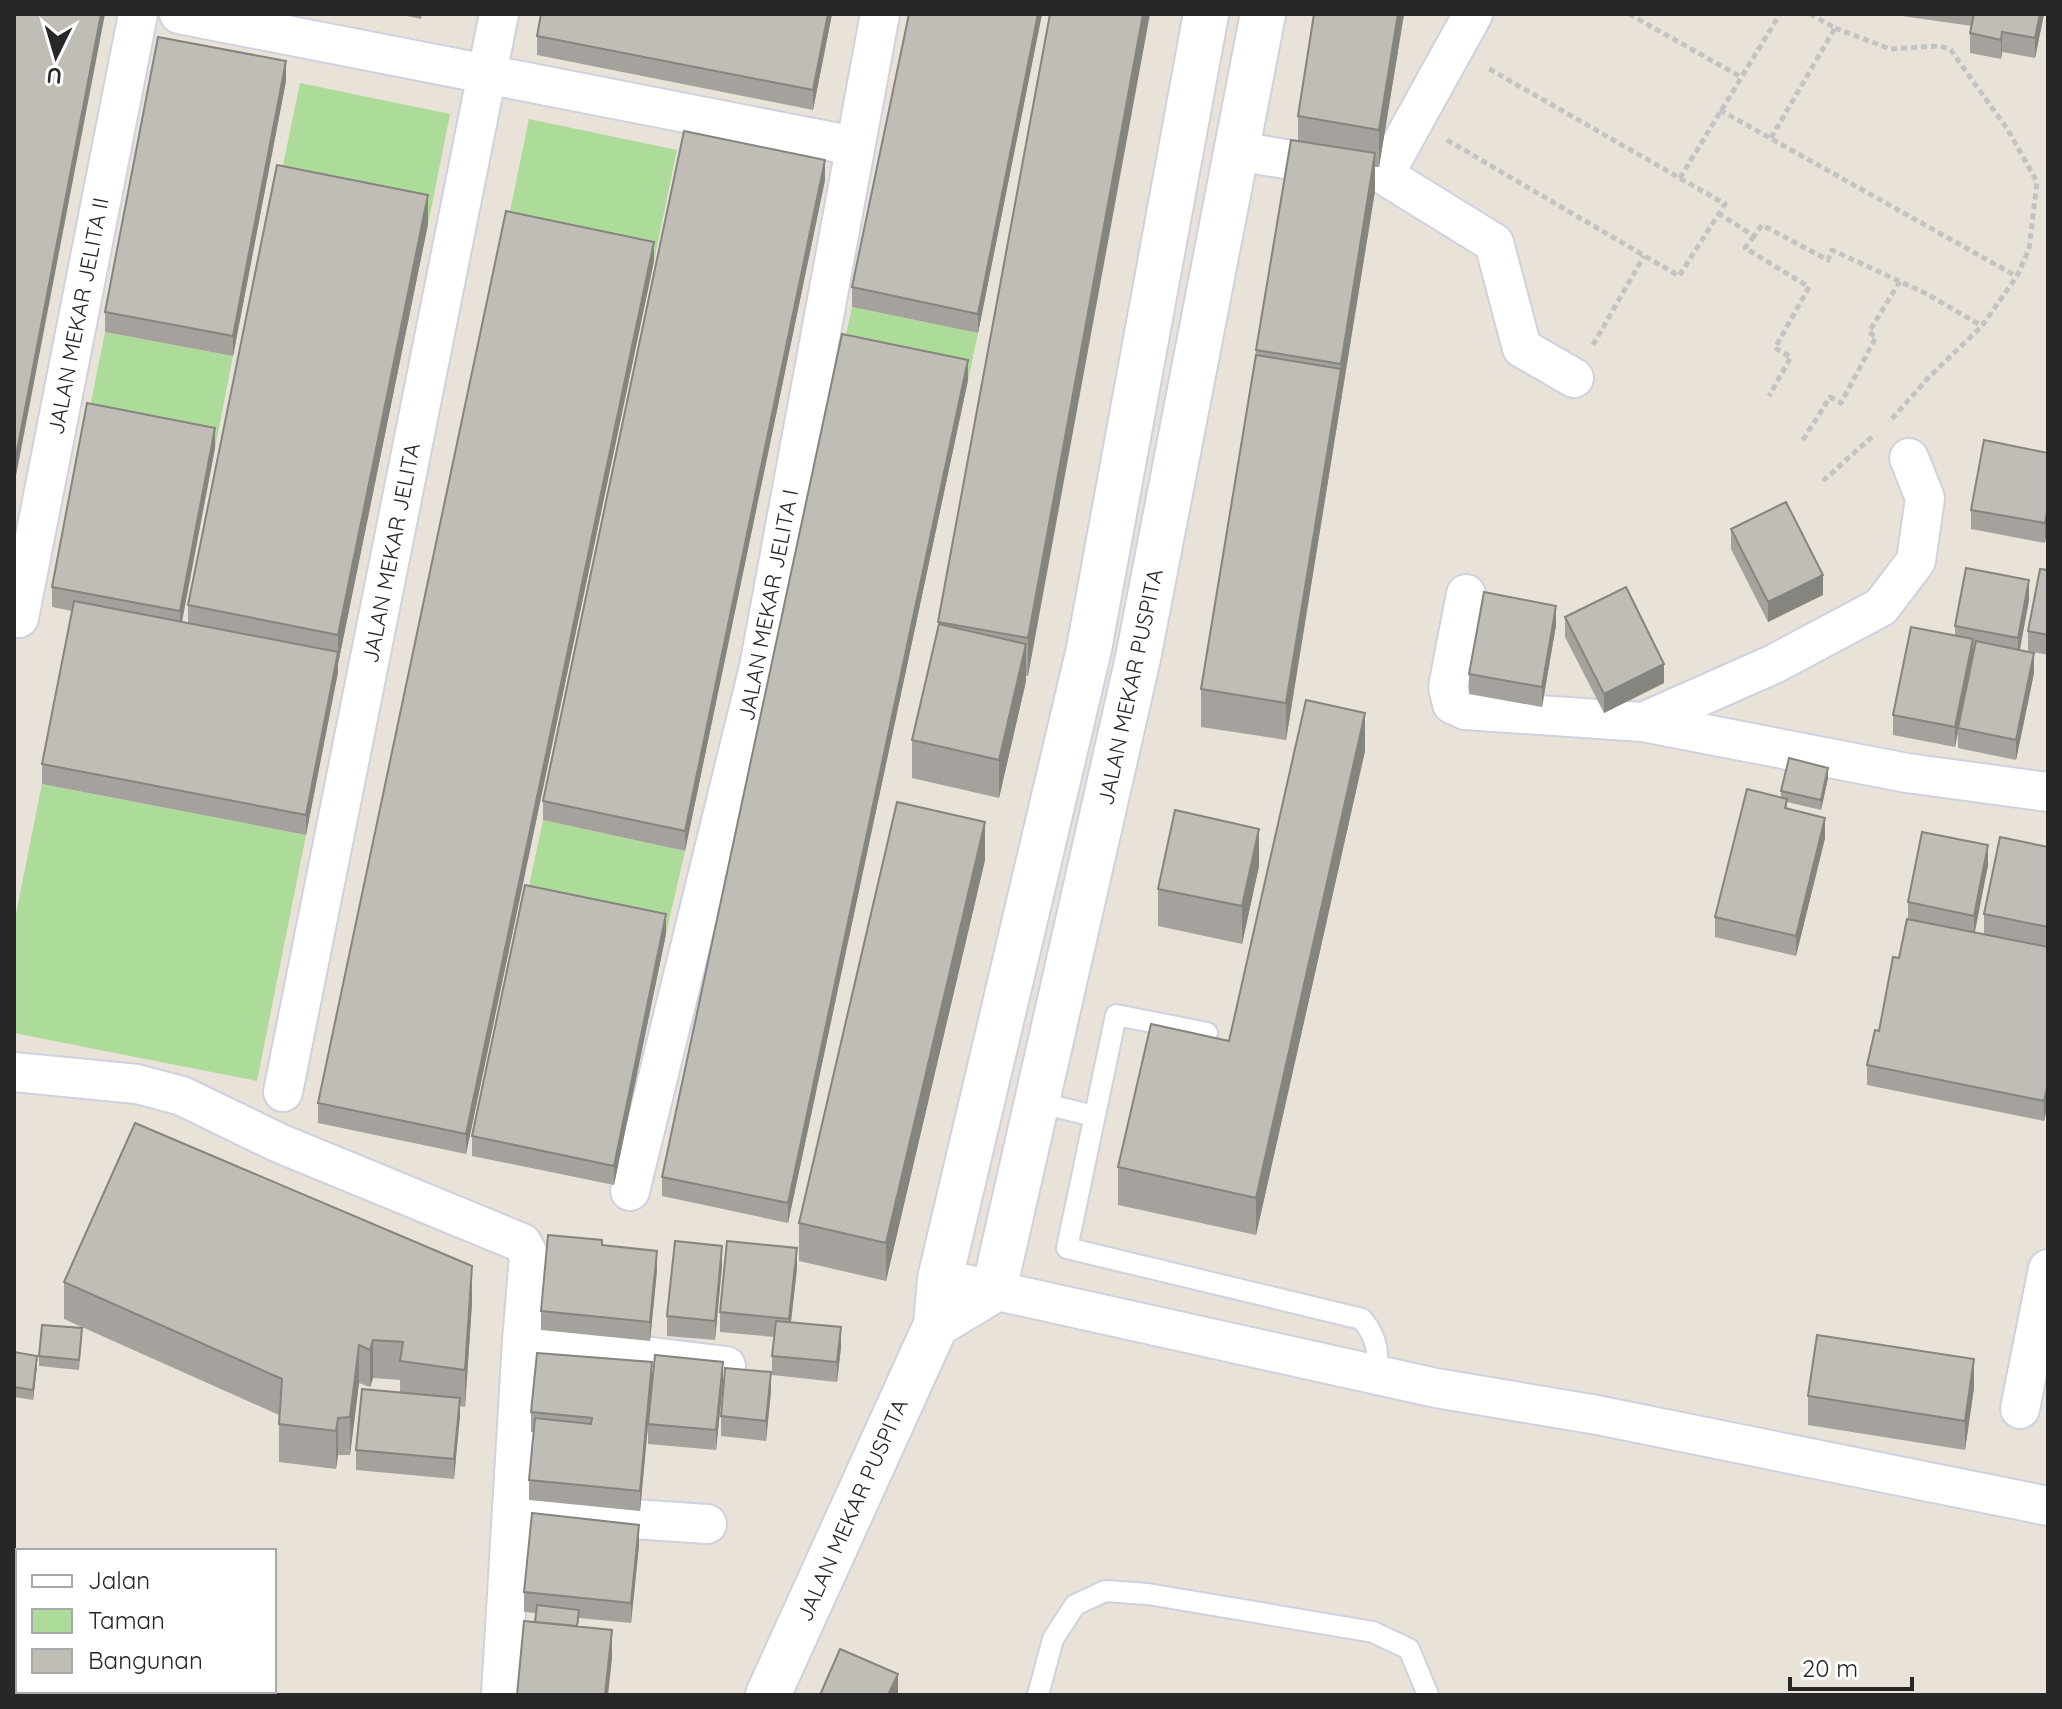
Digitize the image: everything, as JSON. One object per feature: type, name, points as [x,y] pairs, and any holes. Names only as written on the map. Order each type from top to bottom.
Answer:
[{"type":"street","name":"JALAN MEKAR JELITA II","points":[[19,618],[138,14]]},
{"type":"street","points":[[179,14],[854,146]]},
{"type":"street","name":"JALAN MEKAR JELITA","points":[[283,1092],[499,14]]},
{"type":"street","name":"JALAN MEKAR JELITA I","points":[[630,1191],[759,667],[880,14]]},
{"type":"street","name":"JALAN MEKAR PUSPITA","points":[[768,1695],[936,1325],[940,1279],[1089,649],[1206,14]]},
{"type":"street","name":"JALAN MEKAR PUSPITA","points":[[994,1290],[1138,658],[1263,14]]},
{"type":"street","points":[[1384,175],[1473,14]]},
{"type":"street","points":[[1237,151],[1384,175],[1494,243],[1522,348],[1574,378]]},
{"type":"street","points":[[1643,722],[1774,664],[1881,607],[1916,561],[1925,498],[1909,458]]},
{"type":"street","points":[[1466,594],[1448,687],[1452,704],[1465,710],[1643,722],[1907,773],[2048,792]]},
{"type":"street","points":[[1089,649],[1138,658]]},
{"type":"street","points":[[14,1072],[137,1084],[182,1096],[279,1143],[522,1243],[529,1256],[501,1695]]},
{"type":"street","points":[[2020,1409],[2047,1278]]},
{"type":"street","points":[[940,1279],[1377,1376],[1597,1415],[2048,1506]]},
{"type":"street","points":[[936,1325],[994,1290]]},
{"type":"street","points":[[522,1341],[726,1366]]},
{"type":"street","points":[[514,1511],[707,1524]]},
{"type":"lane","points":[[1207,1033],[1116,1015],[1067,1248],[1362,1319],[1374,1334],[1378,1355],[1377,1376]]},
{"type":"lane","points":[[1037,1102],[1094,1116]]},
{"type":"lane","points":[[1038,1695],[1053,1639],[1060,1627],[1075,1605],[1105,1591],[1148,1594],[1373,1632],[1409,1649],[1428,1695]]},
{"type":"path","points":[[1629,14],[1741,77]]},
{"type":"path","points":[[1680,178],[1780,14]]},
{"type":"path","points":[[1810,14],[1835,28],[1890,49],[1939,46],[1950,49],[2008,130],[2037,182],[2029,249],[2017,276],[1982,326],[1887,423]]},
{"type":"path","points":[[1771,138],[1835,28]]},
{"type":"path","points":[[1414,121],[1679,276],[1725,204],[1454,48]]},
{"type":"path","points":[[1720,110],[2017,276]]},
{"type":"path","points":[[1718,213],[1754,236]]},
{"type":"path","points":[[1769,396],[1791,357],[1775,348],[1809,287],[1745,248],[1762,225],[1828,260],[1832,250],[1900,281],[1982,326]]},
{"type":"path","points":[[1574,378],[1644,256]]},
{"type":"path","points":[[1803,440],[1830,397],[1841,403],[1876,337],[1869,332],[1900,281]]},
{"type":"path","points":[[1823,481],[1876,433]]},
{"type":"green space","points":[[300,83],[450,114],[428,224],[277,194]]},
{"type":"green space","points":[[529,119],[677,150],[654,261],[506,231]]},
{"type":"green space","points":[[852,307],[978,333],[968,380],[842,353]]},
{"type":"green space","points":[[105,332],[233,356],[215,448],[87,423]]},
{"type":"green space","points":[[42,784],[306,835],[257,1081],[14,1033],[14,924]]},
{"type":"green space","points":[[543,820],[685,851],[666,934],[525,905]]},
{"type":"building","points":[[14,14],[101,14],[14,466]]},
{"type":"building","points":[[541,14],[828,14],[813,90],[537,36]]},
{"type":"building","points":[[909,14],[1038,14],[978,314],[852,287]]},
{"type":"building","points":[[1050,14],[1143,14],[1028,638],[938,622]]},
{"type":"building","points":[[1314,14],[1398,14],[1379,130],[1298,116]]},
{"type":"building","points":[[1974,14],[2040,14],[2035,38],[2002,32],[2001,40],[1970,33]]},
{"type":"building","points":[[158,37],[286,61],[233,336],[105,312]]},
{"type":"building","points":[[684,131],[825,160],[685,831],[543,801]]},
{"type":"building","points":[[1291,140],[1375,153],[1341,364],[1256,350]]},
{"type":"building","points":[[277,165],[428,195],[338,635],[188,605]]},
{"type":"building","points":[[506,211],[654,242],[466,1134],[318,1103]]},
{"type":"building","points":[[842,334],[968,360],[788,1203],[662,1177]]},
{"type":"building","points":[[1256,355],[1341,369],[1286,703],[1201,689]]},
{"type":"building","points":[[87,403],[215,428],[180,611],[52,587]]},
{"type":"building","points":[[1984,440],[2048,453],[2045,523],[1971,510]]},
{"type":"building","points":[[1786,502],[1823,575],[1768,602],[1731,529]]},
{"type":"building","points":[[1966,568],[2029,580],[2018,638],[1955,626]]},
{"type":"building","points":[[2040,569],[2048,570],[2048,635],[2028,631]]},
{"type":"building","points":[[1626,587],[1664,664],[1604,694],[1565,617]]},
{"type":"building","points":[[1484,592],[1556,606],[1542,687],[1469,674]]},
{"type":"building","points":[[74,601],[338,652],[306,815],[42,764]]},
{"type":"building","points":[[939,624],[1026,644],[999,760],[912,740]]},
{"type":"building","points":[[1911,627],[1973,639],[1955,727],[1893,715]]},
{"type":"building","points":[[1976,641],[2034,653],[2016,740],[1958,728]]},
{"type":"building","points":[[1306,700],[1365,713],[1256,1198],[1118,1167],[1151,1024],[1229,1041]]},
{"type":"building","points":[[1789,758],[1828,768],[1821,800],[1781,791]]},
{"type":"building","points":[[1747,789],[1787,799],[1785,808],[1825,818],[1796,936],[1715,917]]},
{"type":"building","points":[[897,802],[985,822],[886,1243],[799,1223]]},
{"type":"building","points":[[1175,810],[1259,829],[1242,906],[1158,889]]},
{"type":"building","points":[[1922,832],[1988,845],[1974,916],[1908,902]]},
{"type":"building","points":[[2000,837],[2048,847],[2048,927],[1984,914]]},
{"type":"building","points":[[525,885],[666,914],[614,1166],[472,1136]]},
{"type":"building","points":[[1907,919],[2048,947],[2048,1084],[2044,1101],[1867,1065],[1875,1030],[1879,1031],[1893,957],[1899,958]]},
{"type":"building","points":[[135,1123],[472,1266],[465,1370],[400,1361],[403,1342],[373,1340],[370,1350],[359,1345],[350,1417],[338,1418],[336,1431],[279,1424],[282,1379],[64,1282]]},
{"type":"building","points":[[548,1235],[602,1240],[602,1245],[657,1251],[650,1322],[541,1311]]},
{"type":"building","points":[[675,1241],[722,1246],[715,1321],[667,1316]]},
{"type":"building","points":[[727,1241],[797,1248],[789,1319],[720,1312]]},
{"type":"building","points":[[776,1321],[841,1327],[837,1362],[772,1356]]},
{"type":"building","points":[[42,1325],[82,1328],[79,1360],[39,1356]]},
{"type":"building","points":[[1817,1335],[1974,1359],[1965,1421],[1808,1396]]},
{"type":"building","points":[[14,1352],[37,1356],[33,1390],[14,1387]]},
{"type":"building","points":[[537,1353],[652,1362],[640,1491],[529,1480],[535,1418],[591,1424],[592,1418],[531,1412]]},
{"type":"building","points":[[655,1355],[723,1362],[716,1430],[648,1424]]},
{"type":"building","points":[[725,1368],[771,1372],[766,1421],[721,1416]]},
{"type":"building","points":[[362,1389],[460,1398],[454,1459],[356,1450]]},
{"type":"building","points":[[532,1513],[639,1525],[631,1603],[524,1592]]},
{"type":"building","points":[[537,1605],[579,1610],[577,1626],[535,1622]]},
{"type":"building","points":[[524,1621],[612,1630],[605,1695],[517,1695]]},
{"type":"building","points":[[840,1649],[898,1674],[888,1695],[820,1695]]}]
